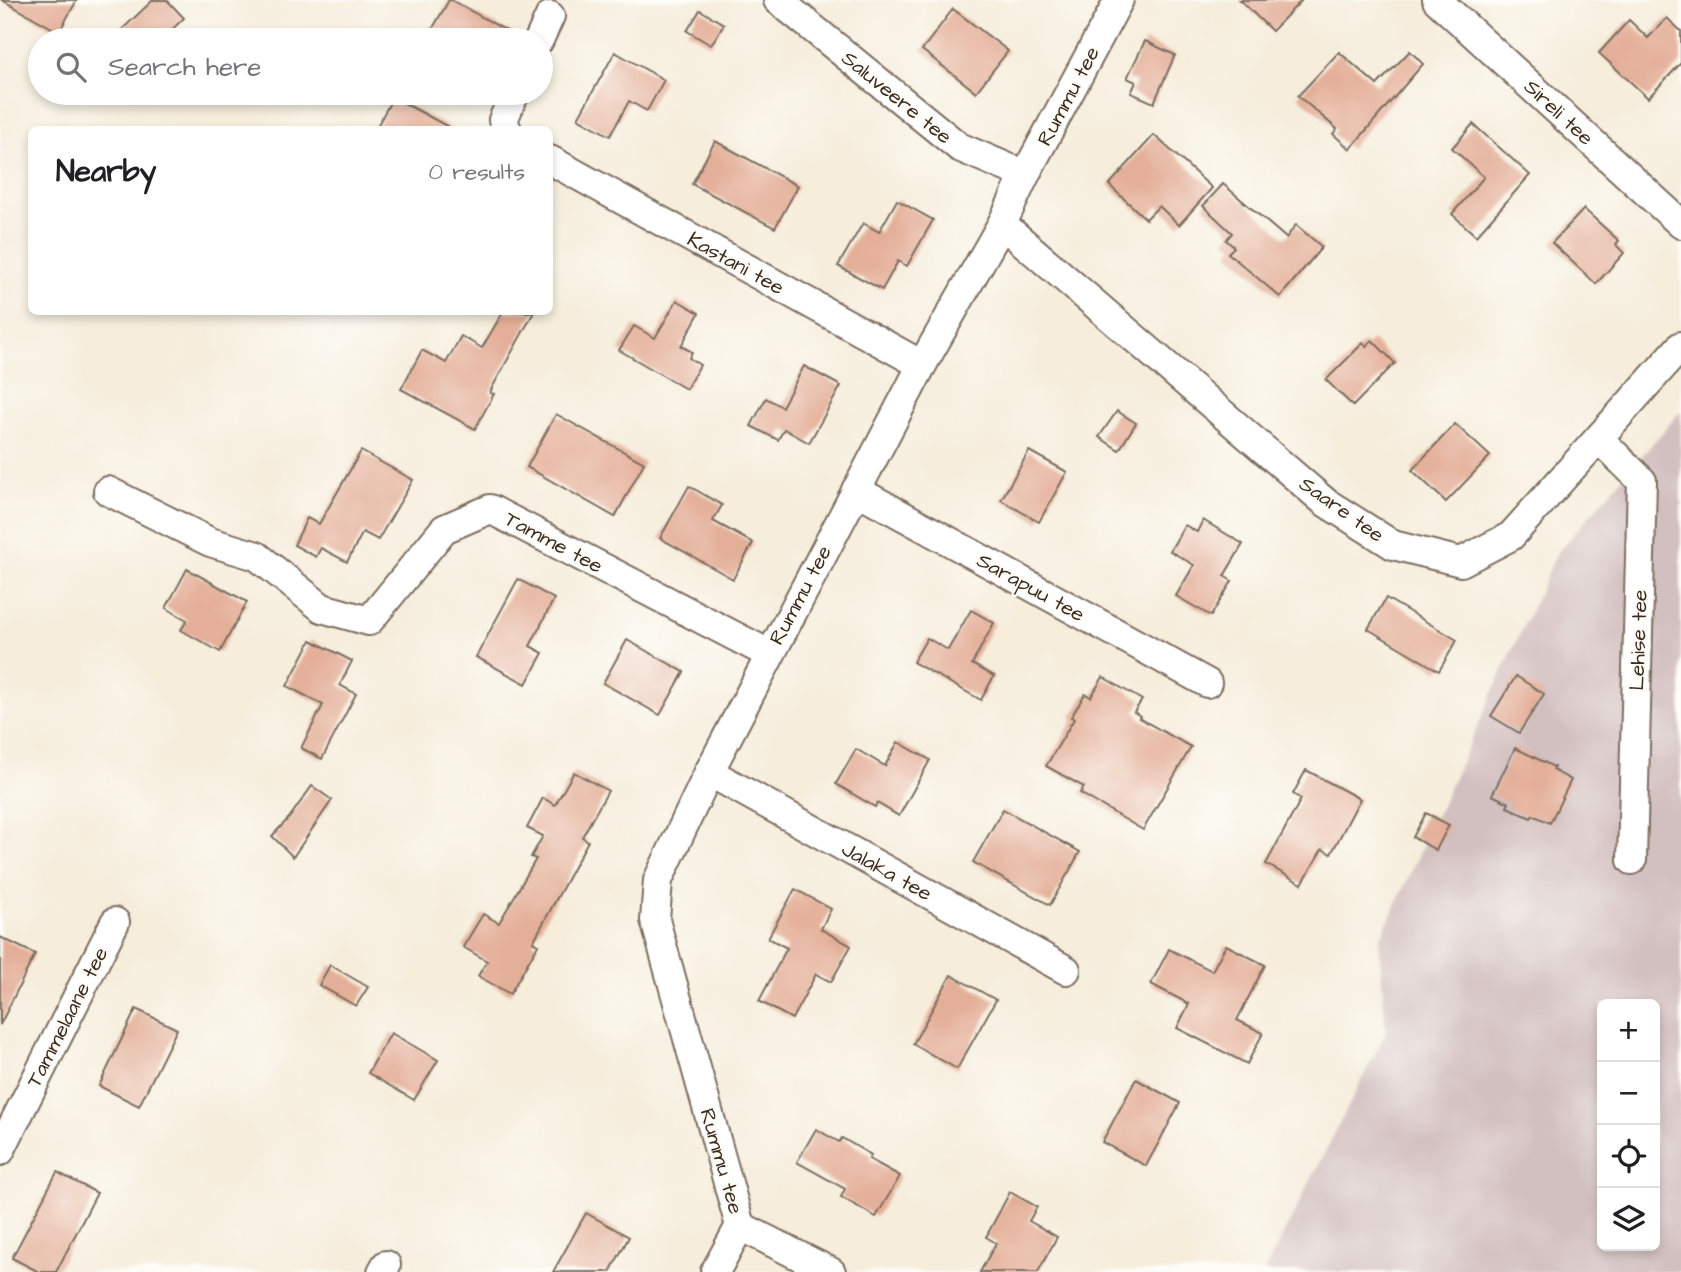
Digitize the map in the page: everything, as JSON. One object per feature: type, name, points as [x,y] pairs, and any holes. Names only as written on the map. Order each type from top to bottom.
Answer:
[{"type":"street","name":"Saluveere tee","points":[[778,0],[959,148],[1026,175]]},
{"type":"street","name":"Rummu tee","points":[[740,1226],[655,920],[658,880],[769,654],[922,365],[1002,224],[1119,0]]},
{"type":"street","name":"Sireli tee","points":[[1437,0],[1681,224]]},
{"type":"street","points":[[505,126],[503,120],[510,105]]},
{"type":"street","name":"Kastani tee","points":[[553,162],[922,365]]},
{"type":"street","name":"Saare tee","points":[[1002,224],[1325,502],[1393,545],[1461,562],[1511,536],[1681,346]]},
{"type":"street","name":"Lehise tee","points":[[1598,439],[1642,481],[1632,860]]},
{"type":"street","name":"Sarapuu tee","points":[[856,490],[1207,683]]},
{"type":"street","name":"Tamme tee","points":[[108,491],[210,542],[257,556],[322,608],[369,621],[444,529],[490,509],[769,654]]},
{"type":"street","name":"Jalaka tee","points":[[709,772],[1066,970]]},
{"type":"street","name":"Tammelaane tee","points":[[0,1151],[115,922]]},
{"type":"street","points":[[715,1272],[740,1226],[831,1272]]},
{"type":"shaded area","points":[[1681,411],[1681,1272],[1264,1272],[1386,1032],[1379,941],[1557,553]]},
{"type":"building","points":[[2,0],[77,0],[61,28],[52,28]]},
{"type":"building","points":[[153,0],[167,0],[184,18],[174,28],[124,28]]},
{"type":"building","points":[[451,0],[501,28],[433,28]]},
{"type":"building","points":[[1240,0],[1302,0],[1272,31]]},
{"type":"building","points":[[953,9],[1008,51],[976,92],[922,50]]},
{"type":"building","points":[[700,10],[724,24],[711,45],[687,31]]},
{"type":"building","points":[[1667,18],[1681,31],[1681,63],[1648,98],[1599,53],[1629,20],[1648,38]]},
{"type":"building","points":[[1145,41],[1175,55],[1154,103],[1131,93],[1136,82],[1127,78]]},
{"type":"building","points":[[1410,51],[1423,64],[1350,149],[1333,134],[1337,129],[1298,96],[1339,52],[1377,85]]},
{"type":"building","points":[[615,52],[664,80],[647,111],[629,101],[610,136],[578,118]]},
{"type":"building","points":[[389,105],[408,105],[447,126],[377,126]]},
{"type":"building","points":[[1473,124],[1530,175],[1476,236],[1452,214],[1484,177],[1452,148]]},
{"type":"building","points":[[1154,135],[1212,188],[1179,225],[1159,206],[1146,219],[1109,185]]},
{"type":"building","points":[[715,141],[798,186],[775,228],[692,184]]},
{"type":"building","points":[[1223,184],[1286,238],[1296,225],[1322,247],[1280,297],[1228,253],[1234,247],[1226,240],[1232,233],[1203,206]]},
{"type":"building","points":[[897,200],[933,220],[907,266],[898,261],[882,290],[838,266],[863,223],[879,232]]},
{"type":"building","points":[[1584,209],[1619,241],[1616,245],[1624,253],[1596,284],[1552,243]]},
{"type":"building","points":[[677,300],[699,313],[681,346],[692,352],[689,358],[700,365],[686,389],[619,350],[634,326],[655,338]]},
{"type":"building","points":[[501,315],[532,315],[492,388],[490,393],[494,394],[475,429],[401,389],[422,350],[446,363],[461,336],[482,348]]},
{"type":"building","points":[[1372,340],[1395,363],[1353,406],[1326,380],[1363,343],[1366,346]]},
{"type":"building","points":[[804,366],[841,386],[809,443],[784,429],[778,440],[751,426],[766,398],[782,407]]},
{"type":"building","points":[[1117,411],[1136,423],[1119,450],[1099,437]]},
{"type":"building","points":[[556,414],[644,463],[615,517],[527,467]]},
{"type":"building","points":[[1455,424],[1490,456],[1446,502],[1412,470]]},
{"type":"building","points":[[361,451],[413,480],[378,540],[363,532],[347,562],[321,548],[316,557],[294,545],[307,518],[319,524]]},
{"type":"building","points":[[1029,451],[1067,472],[1039,522],[1001,500]]},
{"type":"building","points":[[689,486],[722,505],[713,521],[753,543],[733,579],[660,538]]},
{"type":"building","points":[[1203,520],[1243,544],[1224,576],[1232,581],[1211,616],[1176,596],[1194,565],[1170,551],[1185,525],[1197,532]]},
{"type":"building","points":[[187,569],[247,602],[220,652],[181,630],[187,620],[166,608]]},
{"type":"building","points":[[518,579],[554,599],[530,646],[543,653],[526,684],[476,657]]},
{"type":"building","points":[[1386,598],[1457,640],[1439,671],[1368,629]]},
{"type":"building","points":[[971,610],[994,623],[972,664],[994,676],[981,700],[913,662],[927,638],[948,650]]},
{"type":"building","points":[[311,640],[352,661],[340,685],[356,694],[322,759],[301,748],[323,705],[287,686]]},
{"type":"building","points":[[627,640],[684,672],[660,715],[603,683]]},
{"type":"building","points":[[1516,676],[1544,694],[1519,733],[1491,716]]},
{"type":"building","points":[[1103,677],[1142,700],[1134,712],[1139,718],[1191,747],[1143,830],[1080,793],[1084,787],[1046,766],[1074,719],[1071,717],[1085,694],[1091,697]]},
{"type":"building","points":[[898,742],[930,760],[899,816],[877,803],[875,807],[836,784],[856,749],[885,766]]},
{"type":"building","points":[[1515,748],[1554,767],[1553,770],[1571,780],[1550,823],[1507,807],[1509,803],[1492,795]]},
{"type":"building","points":[[1306,770],[1360,799],[1331,854],[1322,849],[1302,884],[1266,864],[1301,799],[1293,794]]},
{"type":"building","points":[[574,772],[608,791],[582,837],[588,841],[533,942],[538,945],[510,994],[478,976],[487,961],[463,947],[483,914],[499,923],[536,859],[531,857],[543,836],[527,828],[543,798],[555,805]]},
{"type":"building","points":[[312,786],[332,800],[293,857],[272,836]]},
{"type":"building","points":[[1003,809],[1080,852],[1050,905],[973,862]]},
{"type":"building","points":[[1426,813],[1449,825],[1436,850],[1413,837]]},
{"type":"building","points":[[795,889],[831,909],[821,929],[851,946],[831,982],[816,974],[792,1019],[759,1001],[787,948],[768,938]]},
{"type":"building","points":[[0,937],[35,954],[0,1025]]},
{"type":"building","points":[[1226,945],[1265,965],[1237,1020],[1263,1033],[1247,1064],[1177,1028],[1189,1004],[1151,984],[1169,949],[1212,971]]},
{"type":"building","points":[[330,965],[368,987],[356,1006],[319,985]]},
{"type":"building","points":[[951,975],[996,1000],[957,1069],[913,1044]]},
{"type":"building","points":[[136,1009],[177,1029],[139,1106],[99,1086]]},
{"type":"building","points":[[391,1033],[438,1060],[414,1100],[368,1073]]},
{"type":"building","points":[[1136,1079],[1180,1103],[1146,1166],[1102,1142]]},
{"type":"building","points":[[816,1129],[839,1142],[842,1138],[871,1155],[869,1159],[900,1176],[876,1217],[841,1197],[845,1189],[797,1162]]},
{"type":"building","points":[[57,1172],[97,1193],[56,1272],[39,1272],[12,1258]]},
{"type":"building","points":[[1010,1192],[1037,1207],[1029,1221],[1057,1237],[1038,1272],[980,1272],[996,1243],[986,1237]]},
{"type":"building","points":[[586,1213],[629,1237],[610,1272],[553,1272]]}]
